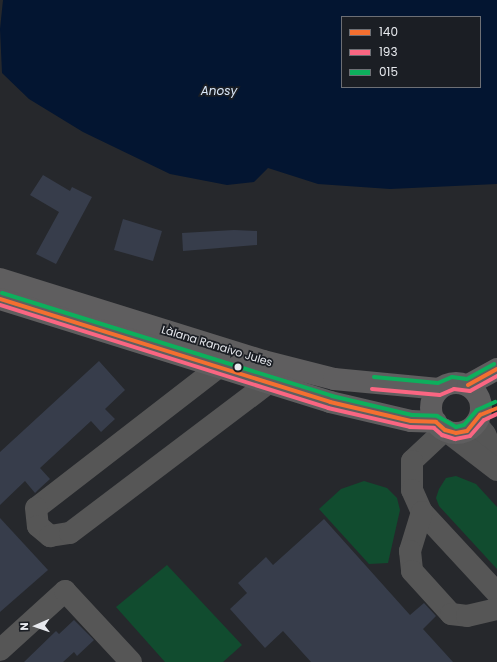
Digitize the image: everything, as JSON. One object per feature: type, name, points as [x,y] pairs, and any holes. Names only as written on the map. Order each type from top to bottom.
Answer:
[{"type":"main road","name":"Làlana Ranaivo Jules","points":[[0,279],[313,374],[334,379],[439,389]]},
{"type":"main road","name":"Làlana Ranaivo Jules","points":[[0,298],[220,366],[330,402],[397,418],[440,426]]},
{"type":"main road","points":[[468,385],[497,370]]},
{"type":"main road","points":[[453,382],[468,385],[480,398],[485,415],[467,431],[456,433],[440,426],[431,405],[439,389],[453,382]]},
{"type":"street","points":[[220,366],[36,508],[38,526],[50,536],[70,534],[270,382]]},
{"type":"street","points":[[485,415],[485,434],[497,460]]},
{"type":"street","points":[[497,470],[440,426],[412,460],[412,490],[422,512],[497,593]]},
{"type":"street","points":[[422,512],[410,551],[412,571],[451,614],[467,616],[493,615]]},
{"type":"street","points":[[0,650],[65,591],[131,662]]},
{"type":"green space","points":[[456,476],[476,484],[497,507],[497,569],[439,506],[436,498],[439,489],[446,478]]},
{"type":"green space","points":[[364,481],[387,488],[397,498],[400,510],[388,563],[369,564],[319,509],[341,489]]},
{"type":"green space","points":[[167,565],[242,645],[223,662],[165,662],[116,607]]},
{"type":"water","name":"Anosy","points":[[3,0],[497,0],[497,184],[390,189],[318,184],[268,168],[254,182],[227,185],[170,174],[83,132],[29,99],[2,73],[0,29]]},
{"type":"building","points":[[43,175],[70,191],[72,187],[92,197],[56,264],[36,254],[59,212],[30,195]]},
{"type":"building","points":[[123,219],[162,231],[153,261],[114,250]]},
{"type":"building","points":[[234,230],[257,231],[257,245],[183,251],[182,233]]},
{"type":"building","points":[[99,361],[125,390],[105,409],[115,419],[101,432],[91,421],[40,468],[50,479],[35,493],[25,481],[0,505],[0,452]]},
{"type":"building","points":[[0,518],[48,570],[0,612]]},
{"type":"building","points":[[324,519],[410,615],[424,603],[436,616],[423,629],[453,662],[311,662],[283,631],[265,648],[230,609],[247,593],[238,583],[266,557],[273,565]]},
{"type":"building","points":[[74,620],[94,640],[77,656],[74,652],[63,662],[24,662],[56,631],[59,634]]},
{"type":"transit line","name":"015","points":[[2,293],[332,396],[412,415],[437,416],[456,427],[464,425],[477,410],[495,402]]},
{"type":"transit line","name":"140","points":[[0,299],[330,402],[411,421],[436,422],[445,430],[456,433],[467,431],[480,415],[497,408]]},
{"type":"transit line","name":"193","points":[[0,305],[328,408],[410,427],[434,428],[442,435],[455,439],[470,436],[484,420],[497,414]]},
{"type":"transit line","name":"015","points":[[374,377],[438,383],[452,377],[467,379],[494,364]]},
{"type":"transit line","name":"140","points":[[468,385],[497,369]]},
{"type":"transit line","name":"193","points":[[372,389],[440,395],[454,389],[470,391],[497,376]]}]
